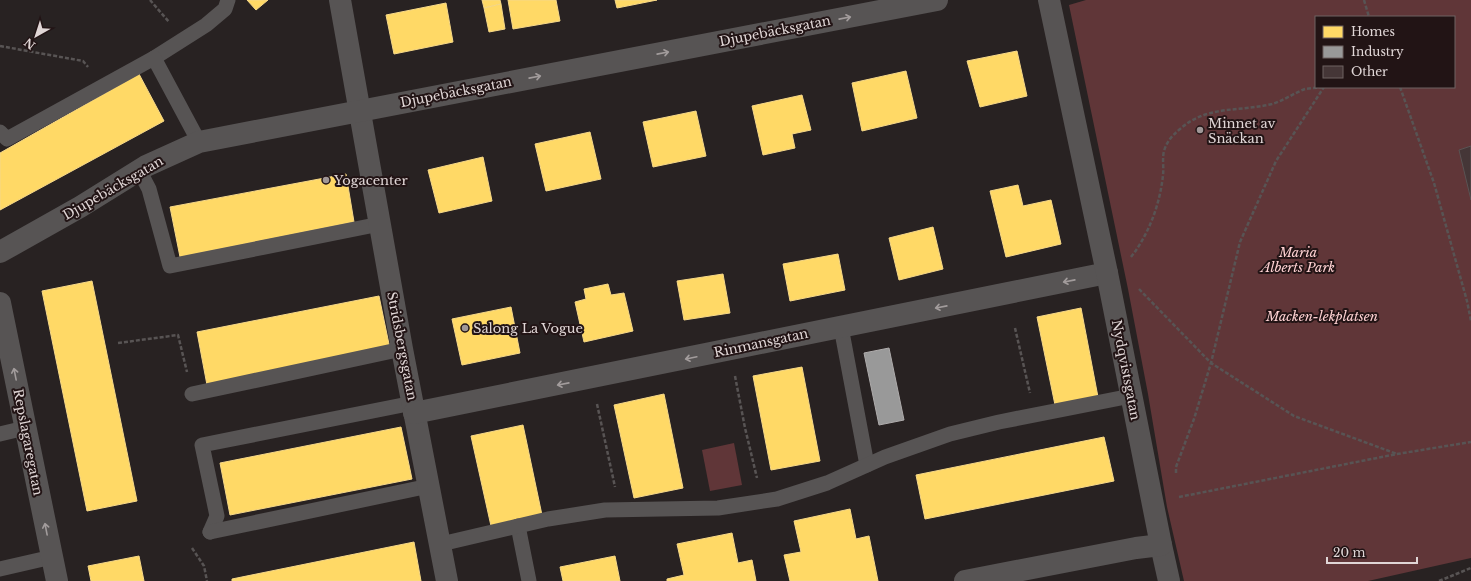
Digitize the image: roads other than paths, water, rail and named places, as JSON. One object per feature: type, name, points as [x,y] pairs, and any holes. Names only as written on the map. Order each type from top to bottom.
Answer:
[{"type":"street","name":"Stridsbergsgatan","points":[[340,0],[402,349],[447,581]]},
{"type":"street","name":"Djupebäcksgatan","points":[[0,252],[80,207],[139,170],[199,142],[937,0]]},
{"type":"street","name":"Nydqvistsgatan","points":[[1049,0],[1107,273],[1151,502],[1169,581]]},
{"type":"street","name":"Rinmansgatan","points":[[414,408],[591,378],[1107,273]]},
{"type":"street","name":"Repslagaregatan","points":[[0,302],[57,581]]},
{"type":"street","points":[[965,581],[1136,548],[1161,545]]},
{"type":"lane","points":[[0,132],[7,139],[102,85],[154,58],[182,38],[206,24],[225,9],[228,0]]},
{"type":"lane","points":[[154,58],[199,142]]},
{"type":"lane","points":[[139,170],[149,189],[170,266],[380,224]]},
{"type":"lane","points":[[841,327],[867,465]]},
{"type":"lane","points":[[192,394],[402,349]]},
{"type":"lane","points":[[441,544],[518,526],[605,510],[718,508],[777,499],[827,483],[867,465],[950,434],[1131,396]]},
{"type":"lane","points":[[414,408],[202,445],[217,516],[210,532],[429,486]]},
{"type":"lane","points":[[0,434],[26,428]]},
{"type":"lane","points":[[518,526],[529,581]]},
{"type":"lane","points":[[0,568],[52,557]]},
{"type":"place","name":"Minnet av Snäckan","points":[[1200,130]]},
{"type":"place","name":"Yogacenter","points":[[326,180]]},
{"type":"place","name":"Salong La Vogue","points":[[465,328]]},
{"type":"park label","name":"Maria Alberts Park","points":[[1298,260]]},
{"type":"park label","name":"Macken-lekplatsen","points":[[1322,316]]}]
